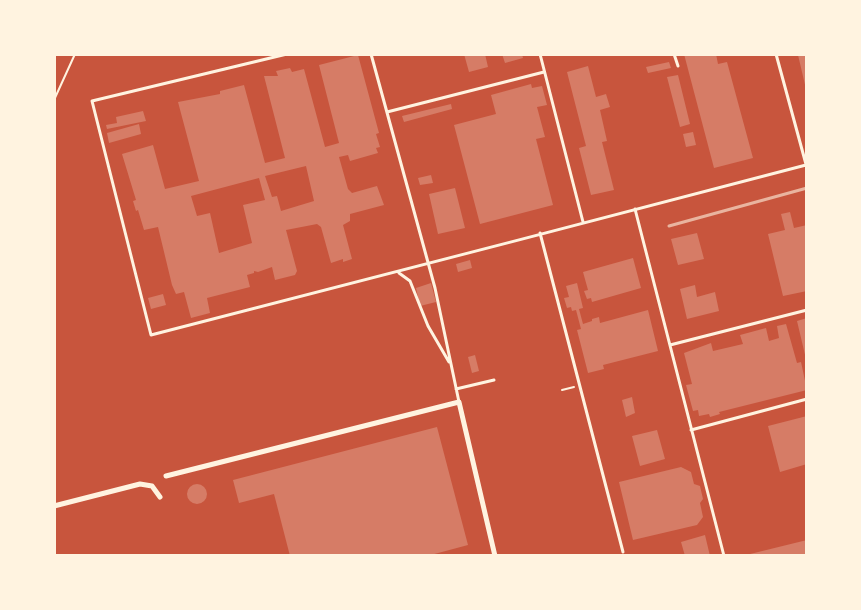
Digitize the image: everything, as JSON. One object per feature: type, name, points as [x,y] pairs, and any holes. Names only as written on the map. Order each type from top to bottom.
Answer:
[{"type":"street","points":[[166,476],[459,402],[495,556]]},
{"type":"street","points":[[54,506],[140,484],[152,486],[160,497]]},
{"type":"lane","points":[[287,54],[92,101],[151,335],[429,264],[540,233],[807,167],[776,54]]},
{"type":"lane","points":[[371,54],[429,264],[459,402]]},
{"type":"lane","points":[[540,54],[583,222]]},
{"type":"lane","points":[[674,54],[678,66]]},
{"type":"lane","points":[[387,112],[544,72]]},
{"type":"lane","points":[[635,209],[724,556]]},
{"type":"lane","points":[[540,233],[623,552]]},
{"type":"lane","points":[[397,272],[410,281],[428,326],[452,366]]},
{"type":"lane","points":[[670,345],[807,310]]},
{"type":"lane","points":[[456,389],[494,380]]},
{"type":"lane","points":[[691,430],[807,399]]},
{"type":"path","points":[[54,100],[75,54]]},
{"type":"path","points":[[562,390],[572,387]]},
{"type":"building","points":[[464,54],[485,54],[488,67],[469,72]]},
{"type":"building","points":[[502,54],[522,54],[523,58],[505,63]]},
{"type":"building","points":[[684,54],[716,54],[718,64],[727,62],[753,158],[714,168]]},
{"type":"building","points":[[807,54],[806,89],[798,55]]},
{"type":"building","points":[[358,55],[379,133],[376,134],[380,147],[376,148],[378,153],[350,161],[348,155],[339,157],[348,189],[352,193],[377,186],[384,205],[350,214],[350,221],[343,225],[352,259],[331,263],[321,227],[317,224],[286,230],[297,271],[295,275],[275,280],[272,267],[258,272],[254,271],[247,275],[250,287],[207,298],[210,313],[191,318],[184,292],[176,294],[172,285],[158,227],[144,230],[138,210],[136,211],[133,201],[136,200],[122,154],[153,145],[165,189],[199,181],[178,102],[220,94],[220,91],[244,85],[265,163],[285,158],[264,76],[278,76],[276,71],[290,68],[292,72],[304,69],[325,147],[339,143],[319,65]],"holes":[[[306,166],[314,201],[281,211],[277,196],[272,197],[265,176]],[[259,178],[265,200],[243,205],[252,243],[219,253],[210,213],[197,216],[191,196]]]},
{"type":"building","points":[[669,62],[671,68],[648,73],[646,67]]},
{"type":"building","points":[[588,66],[596,97],[606,94],[610,107],[600,110],[607,141],[602,142],[614,190],[591,195],[579,148],[586,146],[567,72]]},
{"type":"building","points":[[678,75],[690,124],[680,127],[667,77]]},
{"type":"building","points":[[531,84],[532,88],[542,86],[547,105],[537,107],[545,137],[536,139],[553,205],[480,224],[454,125],[496,114],[491,95]]},
{"type":"building","points":[[451,104],[452,109],[404,122],[402,116]]},
{"type":"building","points":[[143,111],[146,121],[107,129],[106,125],[117,123],[116,117]]},
{"type":"building","points":[[139,124],[141,134],[109,143],[107,133]]},
{"type":"building","points":[[693,132],[696,145],[686,147],[683,134]]},
{"type":"building","points":[[431,175],[433,183],[420,185],[418,178]]},
{"type":"building","points":[[455,188],[465,228],[438,234],[429,194]]},
{"type":"building","points":[[790,212],[794,228],[807,225],[807,291],[783,296],[768,234],[785,230],[781,214]]},
{"type":"building","points":[[697,233],[704,259],[678,265],[671,239]]},
{"type":"building","points":[[633,258],[641,288],[592,302],[591,298],[587,299],[584,291],[588,290],[583,272]]},
{"type":"building","points":[[470,260],[472,268],[458,272],[456,264]]},
{"type":"building","points":[[431,283],[436,302],[420,306],[416,288]]},
{"type":"building","points":[[577,283],[583,308],[579,309],[583,324],[599,317],[600,323],[648,310],[658,351],[603,365],[604,369],[588,373],[577,330],[581,329],[576,310],[572,311],[571,307],[567,308],[564,298],[569,297],[566,286]]},
{"type":"building","points":[[695,285],[697,297],[715,292],[719,311],[687,319],[680,289]]},
{"type":"building","points":[[163,294],[166,305],[151,309],[148,298]]},
{"type":"building","points":[[807,318],[807,359],[806,359],[797,321]]},
{"type":"building","points":[[786,324],[797,363],[801,362],[807,390],[719,412],[720,414],[710,417],[709,414],[699,416],[698,410],[693,411],[686,385],[692,384],[684,353],[711,343],[713,351],[743,344],[740,335],[766,328],[769,341],[779,338],[777,326]]},
{"type":"building","points":[[475,355],[479,371],[472,373],[468,357]]},
{"type":"building","points":[[632,397],[635,413],[626,417],[622,400]]},
{"type":"building","points":[[807,416],[807,464],[780,472],[768,426]]},
{"type":"building","points":[[437,427],[468,545],[427,556],[290,556],[274,494],[239,503],[233,480]]},
{"type":"building","points":[[657,430],[665,459],[640,466],[632,436]]},
{"type":"building","points":[[681,467],[691,472],[694,484],[700,486],[703,517],[697,525],[633,540],[619,482]]},
{"type":"building","points":[[197,484],[204,487],[207,494],[204,501],[197,504],[190,501],[187,494],[190,487]]},
{"type":"building","points":[[705,535],[710,556],[685,556],[681,542]]},
{"type":"building","points":[[807,540],[807,556],[746,556],[746,555]]},
{"type":"railway","points":[[669,226],[807,188]]}]
